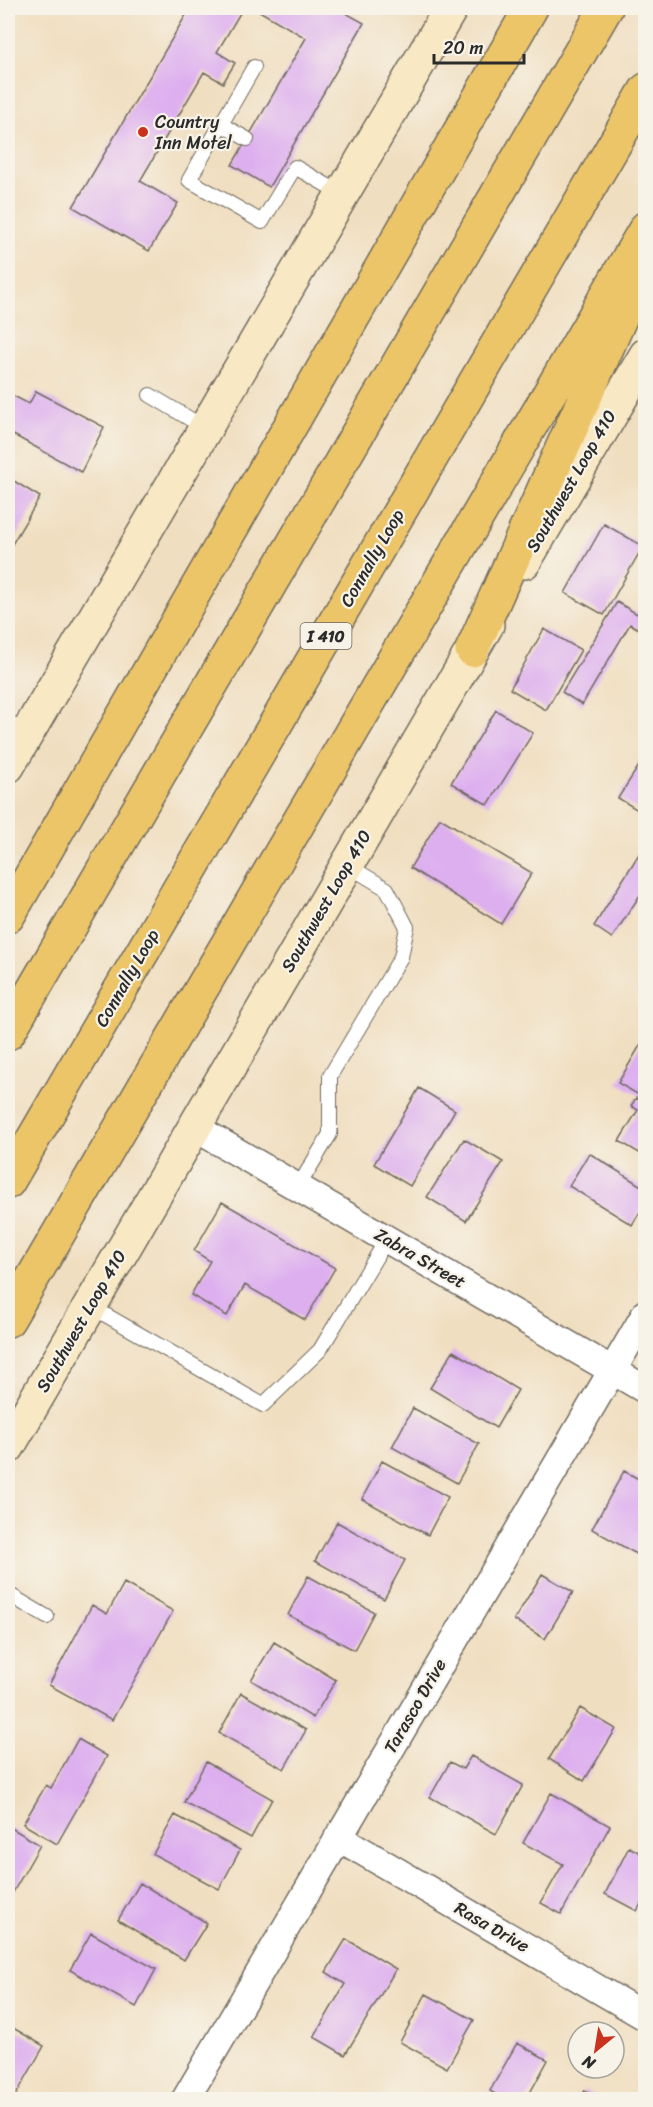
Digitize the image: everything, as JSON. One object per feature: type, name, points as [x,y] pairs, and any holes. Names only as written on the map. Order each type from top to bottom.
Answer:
[{"type":"highway","points":[[8,916],[531,8]]},
{"type":"highway","points":[[8,1032],[606,8]]},
{"type":"highway","name":"Connally Loop","points":[[8,1182],[645,90]]},
{"type":"highway","points":[[8,1320],[645,228]]},
{"type":"highway","points":[[472,650],[645,260]]},
{"type":"main road","points":[[8,766],[17,727],[205,428],[451,8]]},
{"type":"main road","name":"Southwest Loop 410","points":[[8,1447],[645,355]]},
{"type":"street","name":"Zabra Street","points":[[194,1127],[645,1390]]},
{"type":"street","name":"Tarasco Drive","points":[[185,2100],[645,1313]]},
{"type":"street","name":"Rasa Drive","points":[[338,1837],[645,2018]]},
{"type":"lane","points":[[255,67],[189,180],[262,222],[289,164],[342,194]]},
{"type":"lane","points":[[222,124],[247,139]]},
{"type":"lane","points":[[150,395],[205,428]]},
{"type":"lane","points":[[298,1187],[330,1134],[330,1076],[401,957],[407,927],[387,890],[348,865]]},
{"type":"lane","points":[[90,1306],[263,1405],[320,1350],[387,1239]]},
{"type":"lane","points":[[8,1594],[47,1617]]},
{"type":"building","name":"Country Inn Motel","points":[[190,8],[243,8],[217,52],[235,63],[223,83],[204,72],[140,181],[178,203],[149,251],[73,207]]},
{"type":"building","name":"Country Inn Motel","points":[[254,8],[337,8],[364,23],[269,187],[232,165],[306,38]]},
{"type":"building","points":[[36,391],[104,427],[81,472],[8,432],[8,393],[29,404]]},
{"type":"building","points":[[9,478],[40,497],[8,551],[8,481]]},
{"type":"building","points":[[604,524],[643,546],[604,615],[565,593]]},
{"type":"building","points":[[646,600],[646,633],[630,624],[582,705],[562,692],[617,602],[637,614]]},
{"type":"building","points":[[544,629],[581,650],[546,710],[510,689]]},
{"type":"building","points":[[496,710],[533,733],[488,805],[451,783]]},
{"type":"building","points":[[646,755],[646,815],[618,798]]},
{"type":"building","points":[[440,818],[532,873],[501,924],[410,868]]},
{"type":"building","points":[[644,846],[646,886],[612,938],[594,926]]},
{"type":"building","points":[[642,1042],[646,1044],[646,1099],[618,1083]]},
{"type":"building","points":[[419,1088],[455,1110],[410,1186],[374,1164]]},
{"type":"building","points":[[636,1098],[646,1104],[646,1157],[619,1141],[638,1110],[631,1106]]},
{"type":"building","points":[[464,1139],[503,1162],[466,1221],[427,1197]]},
{"type":"building","points":[[589,1153],[646,1189],[646,1202],[632,1225],[569,1186]]},
{"type":"building","points":[[222,1202],[335,1268],[305,1320],[245,1285],[227,1316],[191,1295],[210,1261],[194,1251]]},
{"type":"building","points":[[453,1351],[518,1390],[496,1428],[430,1388]]},
{"type":"building","points":[[413,1408],[479,1444],[457,1483],[392,1447]]},
{"type":"building","points":[[382,1461],[448,1497],[428,1535],[362,1499]]},
{"type":"building","points":[[624,1471],[646,1483],[646,1542],[638,1555],[592,1529]]},
{"type":"building","points":[[337,1522],[405,1560],[384,1599],[315,1561]]},
{"type":"building","points":[[542,1574],[573,1592],[545,1639],[514,1620]]},
{"type":"building","points":[[308,1576],[374,1612],[354,1650],[288,1615]]},
{"type":"building","points":[[124,1583],[173,1611],[112,1720],[49,1685],[92,1605],[107,1614]]},
{"type":"building","points":[[274,1642],[336,1680],[313,1718],[251,1680]]},
{"type":"building","points":[[241,1693],[306,1730],[284,1769],[219,1733]]},
{"type":"building","points":[[580,1708],[616,1729],[584,1781],[549,1759]]},
{"type":"building","points":[[78,1739],[107,1756],[57,1844],[23,1824],[46,1785],[51,1788]]},
{"type":"building","points":[[471,1756],[523,1785],[496,1834],[430,1797],[450,1762],[463,1769]]},
{"type":"building","points":[[206,1762],[272,1799],[251,1838],[184,1802]]},
{"type":"building","points":[[551,1793],[610,1826],[561,1914],[541,1903],[563,1864],[523,1843]]},
{"type":"building","points":[[175,1815],[240,1850],[219,1889],[153,1854]]},
{"type":"building","points":[[8,1826],[40,1845],[8,1901]]},
{"type":"building","points":[[629,1847],[646,1856],[646,1895],[637,1911],[605,1894]]},
{"type":"building","points":[[140,1883],[207,1923],[184,1960],[118,1920]]},
{"type":"building","points":[[91,1933],[156,1969],[136,2007],[70,1970]]},
{"type":"building","points":[[346,1939],[396,1969],[345,2055],[314,2037],[345,1984],[326,1972]]},
{"type":"building","points":[[426,1994],[474,2020],[447,2068],[400,2042]]},
{"type":"building","points":[[8,2025],[44,2046],[13,2100],[8,2100]]},
{"type":"building","points":[[517,2043],[548,2060],[526,2100],[505,2100],[490,2091]]},
{"type":"building","points":[[585,2090],[601,2100],[580,2100]]},
{"type":"place","name":"Country Inn Motel","points":[[143,132]]}]
